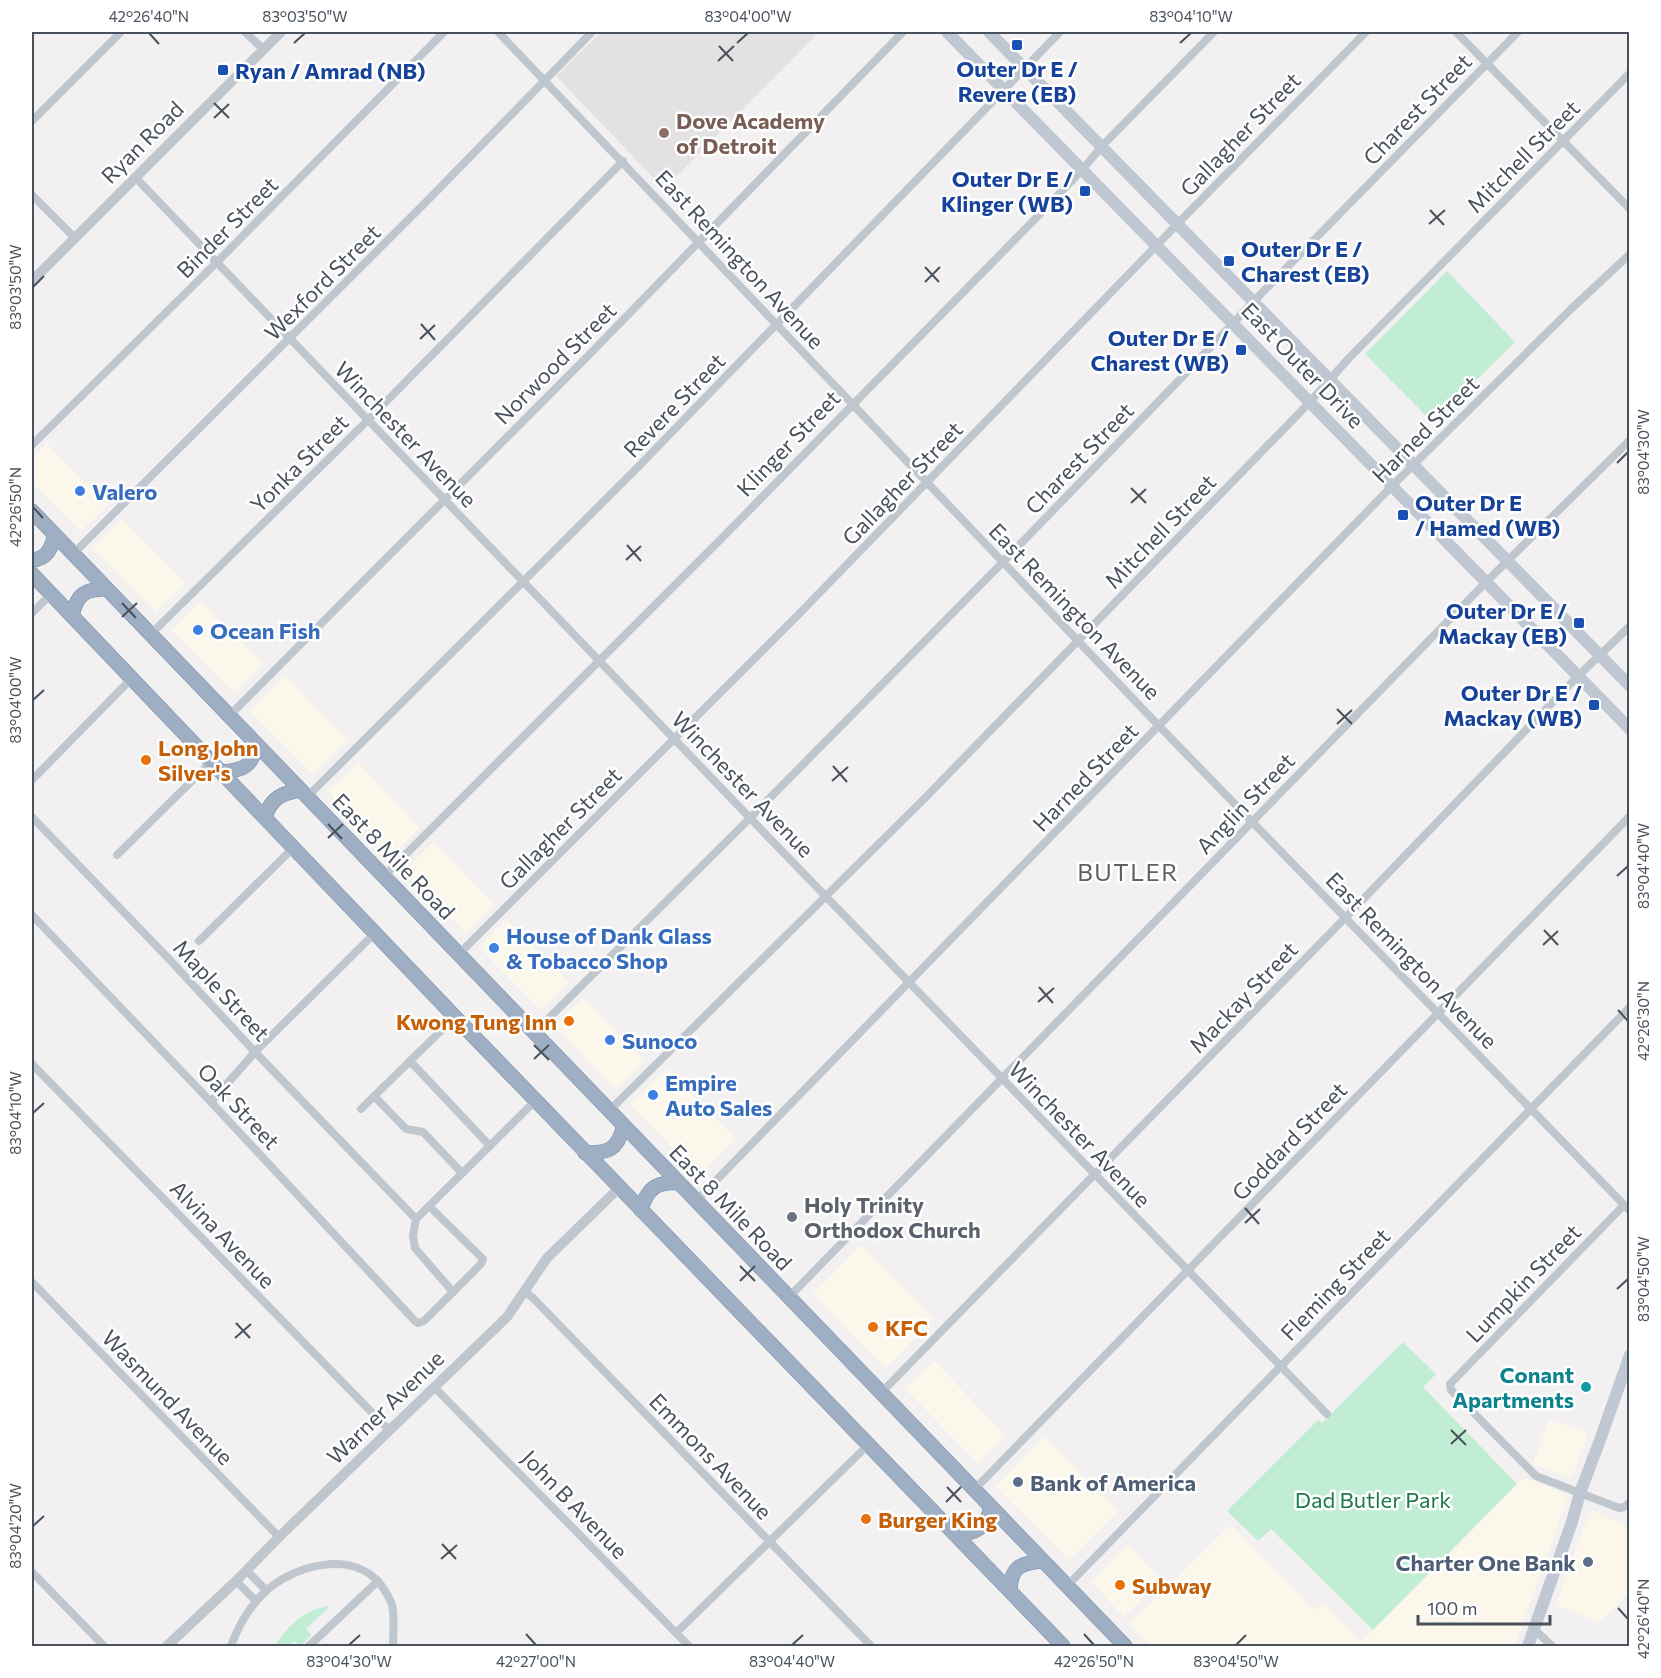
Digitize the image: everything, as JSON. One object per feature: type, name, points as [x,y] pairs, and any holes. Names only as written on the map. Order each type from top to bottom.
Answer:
[{"type":"highway","name":"East 8 Mile Road","points":[[32,511],[1125,1647]]},
{"type":"highway","points":[[32,560],[38,560],[47,554],[55,535]]},
{"type":"highway","points":[[32,574],[585,1153],[1063,1647]]},
{"type":"highway","points":[[72,616],[76,601],[84,593],[106,589]]},
{"type":"highway","points":[[222,772],[235,771],[247,766],[257,745]]},
{"type":"highway","points":[[265,817],[267,809],[275,799],[286,792],[304,793]]},
{"type":"highway","points":[[585,1153],[598,1153],[610,1149],[619,1140],[624,1126]]},
{"type":"highway","points":[[641,1210],[646,1195],[655,1186],[669,1182],[679,1183]]},
{"type":"highway","points":[[955,1534],[972,1533],[982,1527],[991,1508]]},
{"type":"highway","points":[[1010,1591],[1011,1576],[1015,1571],[1025,1564],[1043,1561]]},
{"type":"main road","name":"East Outer Drive","points":[[947,32],[1629,729]]},
{"type":"main road","name":"East Outer Drive","points":[[989,32],[1629,687]]},
{"type":"main road","points":[[1528,1647],[1629,1355]]},
{"type":"street","points":[[32,121],[121,32]]},
{"type":"street","points":[[245,32],[263,49]]},
{"type":"street","name":"Ryan Road","points":[[32,281],[280,32]]},
{"type":"street","name":"Binder Street","points":[[32,445],[444,32]]},
{"type":"street","name":"East Remington Avenue","points":[[498,32],[1159,726],[1627,1208]]},
{"type":"street","name":"Wexford Street","points":[[73,554],[290,339],[592,32]]},
{"type":"street","name":"Norwood Street","points":[[229,716],[699,242],[903,32]]},
{"type":"street","name":"Revere Street","points":[[304,793],[523,582],[777,325],[1060,32]]},
{"type":"street","name":"Klinger Street","points":[[384,876],[852,404],[1214,32]]},
{"type":"street","name":"Gallagher Street","points":[[459,954],[928,482],[1366,32]]},
{"type":"street","points":[[1456,32],[1629,209]]},
{"type":"street","name":"Charest Street","points":[[534,1033],[1003,562],[1254,301],[1518,32]]},
{"type":"street","name":"Mitchell Street","points":[[609,1111],[826,897],[1079,641],[1310,402],[1329,379],[1629,73]]},
{"type":"street","name":"Yonka Street","points":[[150,634],[368,420],[623,161]]},
{"type":"street","name":"Winchester Avenue","points":[[135,177],[826,897],[1327,1414]]},
{"type":"street","points":[[32,195],[75,238]]},
{"type":"street","name":"Harned Street","points":[[696,1201],[1392,486],[1629,254]]},
{"type":"street","name":"Anglin Street","points":[[789,1297],[1486,582],[1629,440]]},
{"type":"street","points":[[32,613],[51,594]]},
{"type":"street","name":"Mackay Street","points":[[881,1393],[1629,626]]},
{"type":"street","points":[[32,780],[132,678]]},
{"type":"street","points":[[117,855],[212,761]]},
{"type":"street","name":"Goddard Street","points":[[974,1490],[1629,816]]},
{"type":"street","name":"Maple Street","points":[[32,817],[416,1219]]},
{"type":"street","points":[[199,941],[294,848]]},
{"type":"street","name":"Oak Street","points":[[32,915],[211,1102],[415,1321],[418,1323],[424,1321],[453,1292]]},
{"type":"street","points":[[211,1102],[255,1052],[375,933]]},
{"type":"street","name":"Fleming Street","points":[[1067,1586],[1629,1007]]},
{"type":"street","points":[[361,1109],[455,1017]]},
{"type":"street","points":[[410,1061],[489,1146]]},
{"type":"street","name":"Alvina Avenue","points":[[32,1064],[389,1430]]},
{"type":"street","points":[[374,1096],[406,1129],[423,1132],[462,1173]]},
{"type":"street","points":[[429,1206],[483,1259],[481,1264],[453,1292],[415,1248],[413,1235],[416,1219],[429,1206],[462,1173],[489,1146],[536,1101]]},
{"type":"street","name":"Warner Avenue","points":[[167,1647],[507,1317],[547,1258],[619,1188]]},
{"type":"street","name":"Lumpkin Street","points":[[1580,1493],[1533,1474],[1451,1390],[1450,1384],[1627,1208]]},
{"type":"street","name":"Wasmund Avenue","points":[[32,1282],[279,1537]]},
{"type":"street","name":"Emmons Avenue","points":[[525,1292],[871,1647]]},
{"type":"street","name":"John B Avenue","points":[[434,1387],[689,1647]]},
{"type":"street","points":[[676,1633],[868,1445]]},
{"type":"street","points":[[1580,1493],[1621,1509],[1629,1502]]},
{"type":"street","points":[[231,1647],[243,1619],[266,1590],[289,1576],[320,1565],[332,1564],[364,1570],[378,1581],[392,1605],[393,1647]]},
{"type":"street","points":[[247,1571],[266,1590]]},
{"type":"street","points":[[32,1572],[104,1647]]},
{"type":"street","points":[[237,1581],[256,1601]]},
{"type":"street","points":[[309,1647],[378,1581]]},
{"type":"street","points":[[1534,1629],[1552,1647]]},
{"type":"shaded area","name":"Dove Academy of Detroit","points":[[601,32],[819,32],[664,189],[556,76]]},
{"type":"shaded area","points":[[47,443],[108,505],[80,532],[32,483],[32,458]]},
{"type":"shaded area","points":[[122,519],[186,583],[156,612],[93,548]]},
{"type":"shaded area","points":[[201,601],[263,664],[235,693],[172,630]]},
{"type":"shaded area","points":[[285,676],[347,740],[313,774],[250,711]]},
{"type":"shaded area","points":[[358,763],[420,828],[391,856],[328,791]]},
{"type":"shaded area","points":[[433,842],[495,905],[466,934],[404,871]]},
{"type":"shaded area","points":[[507,920],[569,982],[541,1010],[479,947]]},
{"type":"shaded area","points":[[583,998],[645,1061],[616,1089],[554,1026]]},
{"type":"shaded area","points":[[666,1069],[736,1139],[700,1175],[630,1105]]},
{"type":"shaded area","points":[[861,1245],[933,1318],[886,1369],[813,1294]]},
{"type":"shaded area","points":[[934,1361],[1006,1435],[978,1463],[905,1389]]},
{"type":"shaded area","points":[[1549,1419],[1588,1433],[1572,1478],[1533,1464]]},
{"type":"shaded area","points":[[1044,1437],[1118,1511],[1069,1560],[995,1487]]},
{"type":"shaded area","points":[[1526,1478],[1569,1495],[1515,1646],[1150,1646],[1129,1624],[1231,1525],[1314,1610],[1323,1603],[1361,1642],[1517,1484]]},
{"type":"shaded area","points":[[1590,1510],[1626,1526],[1629,1530],[1629,1593],[1599,1623],[1556,1605]]},
{"type":"shaded area","points":[[1128,1545],[1161,1579],[1124,1617],[1091,1582]]},
{"type":"green space","points":[[1447,271],[1515,342],[1433,423],[1365,354]]},
{"type":"green space","name":"Dad Butler Park","points":[[1403,1342],[1436,1374],[1423,1387],[1517,1484],[1373,1630],[1271,1529],[1258,1541],[1227,1511],[1318,1420],[1322,1423]]},
{"type":"green space","points":[[330,1606],[306,1629],[311,1635],[301,1646],[295,1641],[289,1646],[275,1646],[298,1619],[305,1614]]},
{"type":"place","name":"Outer Dr E / Revere (EB)","points":[[1017,45]]},
{"type":"place","name":"Ryan / Amrad (NB)","points":[[223,70]]},
{"type":"place","name":"Dove Academy of Detroit","points":[[664,133]]},
{"type":"place","name":"Outer Dr E / Klinger (WB)","points":[[1085,191]]},
{"type":"place","name":"Outer Dr E / Charest (EB)","points":[[1229,261]]},
{"type":"place","name":"Outer Dr E / Charest (WB)","points":[[1241,350]]},
{"type":"place","name":"Valero","points":[[80,491]]},
{"type":"place","name":"Outer Dr E / Hamed (WB)","points":[[1403,515]]},
{"type":"place","name":"Outer Dr E / Mackay (EB)","points":[[1579,623]]},
{"type":"place","name":"Ocean Fish","points":[[198,630]]},
{"type":"place","name":"Outer Dr E / Mackay (WB)","points":[[1594,705]]},
{"type":"place","name":"Long John Silver's","points":[[146,760]]},
{"type":"place","name":"House of Dank Glass & Tobacco Shop","points":[[494,948]]},
{"type":"place","name":"Kwong Tung Inn","points":[[569,1021]]},
{"type":"place","name":"Sunoco","points":[[610,1040]]},
{"type":"place","name":"Empire Auto Sales","points":[[653,1095]]},
{"type":"place","name":"Holy Trinity Orthodox Church","points":[[792,1217]]},
{"type":"place","name":"KFC","points":[[873,1327]]},
{"type":"place","name":"Conant Apartments","points":[[1586,1387]]},
{"type":"place","name":"Bank of America","points":[[1018,1482]]},
{"type":"place","name":"Burger King","points":[[866,1519]]},
{"type":"place","name":"Charter One Bank","points":[[1588,1562]]},
{"type":"place","name":"Subway","points":[[1120,1585]]},
{"type":"district","name":"BUTLER","points":[[1128,871]]}]
